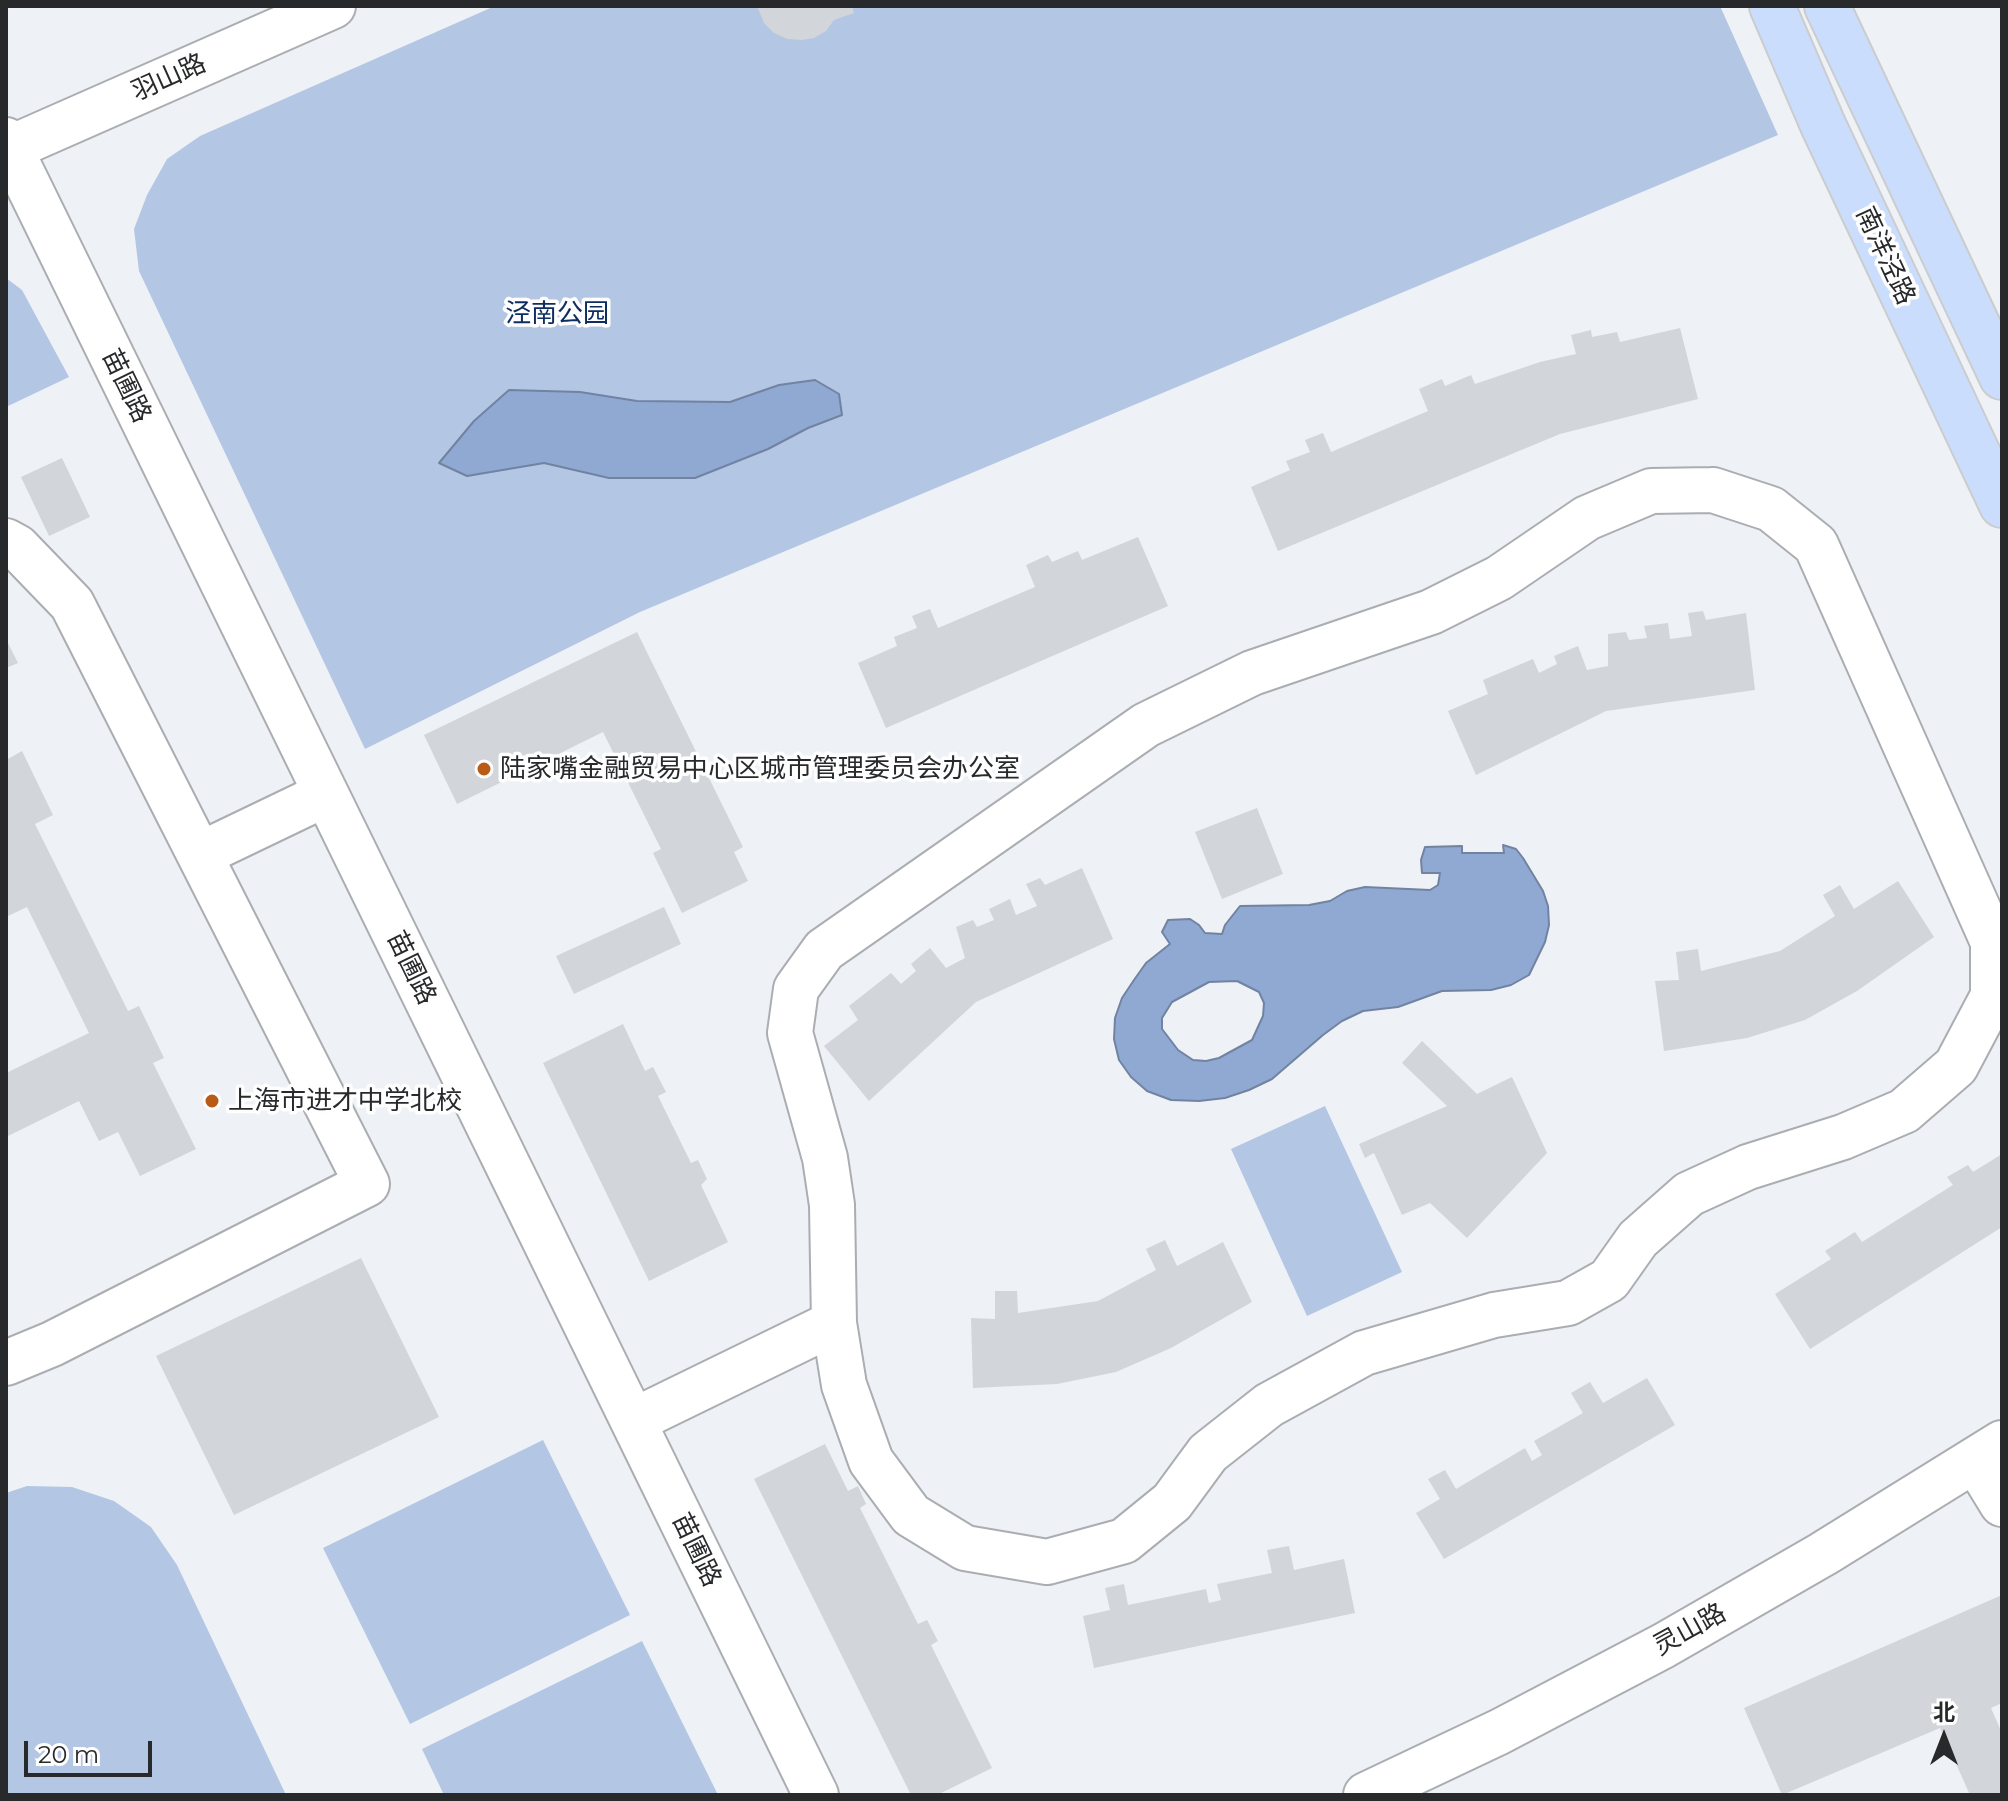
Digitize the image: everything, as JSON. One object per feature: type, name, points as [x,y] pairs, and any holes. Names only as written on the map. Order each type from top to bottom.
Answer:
[{"type":"main road","name":"南洋泾路","points":[[1772,6],[1823,125],[2002,505]]},
{"type":"main road","name":"南洋泾路","points":[[1827,6],[2002,377]]},
{"type":"street","name":"羽山路","points":[[7,146],[333,6]]},
{"type":"street","name":"苗圃路","points":[[7,146],[816,1795]]},
{"type":"street","points":[[1713,490],[1771,509],[1816,545],[1993,942],[1993,996],[1956,1066],[1904,1111],[1843,1137],[1748,1167],[1689,1194],[1638,1239],[1609,1280],[1568,1303],[1494,1315],[1364,1353],[1269,1405],[1208,1453],[1172,1502],[1124,1541],[1047,1562],[965,1548],[911,1515],[871,1461],[844,1385],[834,1323],[832,1205],[825,1158],[790,1033],[796,989],[824,950],[1146,725],[1252,673],[1431,612],[1499,578],[1587,518],[1651,491],[1713,490]]},
{"type":"street","points":[[6,541],[17,547],[72,604],[367,1184],[52,1344],[6,1363]]},
{"type":"street","points":[[201,854],[326,794]]},
{"type":"street","points":[[633,1421],[834,1323]]},
{"type":"street","points":[[1989,1452],[2002,1504]]},
{"type":"street","name":"灵山路","points":[[1366,1795],[1499,1732],[1663,1646],[1834,1548],[1989,1452]]},
{"type":"green space","name":"泾南公园","points":[[495,6],[1720,6],[1778,135],[640,612],[365,749],[139,271],[134,229],[147,195],[167,159],[200,136]]},
{"type":"green space","points":[[6,278],[22,290],[69,377],[6,407]]},
{"type":"green space","points":[[1325,1106],[1402,1272],[1307,1316],[1231,1149]]},
{"type":"green space","points":[[543,1440],[630,1615],[410,1724],[323,1548]]},
{"type":"green space","points":[[27,1486],[72,1487],[114,1501],[151,1527],[177,1565],[286,1795],[6,1795],[6,1493]]},
{"type":"green space","points":[[642,1641],[718,1795],[444,1795],[422,1749]]},
{"type":"shaded area","points":[[815,380],[839,394],[842,415],[695,478],[609,478],[544,463],[467,476],[439,463],[474,421],[509,390],[580,392],[637,401],[730,402],[779,385]]},
{"type":"shaded area","points":[[1503,845],[1516,849],[1543,891],[1548,906],[1549,925],[1545,942],[1529,975],[1511,985],[1491,990],[1442,991],[1398,1007],[1363,1011],[1323,1035],[1272,1079],[1225,1098],[1171,1100],[1147,1091],[1131,1077],[1119,1060],[1114,1039],[1115,1018],[1122,998],[1146,963],[1170,944],[1162,932],[1168,920],[1190,919],[1205,933],[1222,934],[1240,906],[1309,905],[1330,901],[1347,891],[1365,887],[1430,890],[1438,885],[1440,873],[1422,873],[1421,860],[1425,847],[1462,846],[1462,853],[1504,853]],"holes":[[[1237,981],[1259,992],[1264,1003],[1263,1016],[1252,1040],[1219,1058],[1193,1060],[1178,1050],[1162,1029],[1162,1018],[1172,1002],[1209,982]]]},
{"type":"building","points":[[757,6],[852,6],[854,13],[834,20],[826,31],[814,38],[787,39],[774,33],[764,23]]},
{"type":"building","points":[[1680,328],[1698,399],[1560,434],[1278,551],[1251,487],[1290,470],[1286,461],[1310,452],[1305,440],[1323,433],[1331,452],[1428,411],[1419,389],[1442,379],[1445,386],[1471,375],[1475,384],[1540,362],[1576,354],[1571,335],[1591,330],[1592,337],[1617,332],[1620,342]]},
{"type":"building","points":[[62,458],[90,517],[49,536],[21,477]]},
{"type":"building","points":[[1138,537],[1168,606],[886,728],[858,663],[897,646],[894,637],[917,628],[912,616],[930,609],[938,628],[1035,587],[1026,565],[1048,555],[1052,562],[1078,551],[1082,560]]},
{"type":"building","points":[[1703,611],[1706,620],[1746,613],[1755,690],[1606,711],[1476,775],[1448,711],[1488,694],[1483,680],[1533,659],[1539,673],[1557,664],[1554,656],[1578,646],[1587,670],[1608,666],[1608,634],[1626,632],[1629,640],[1647,638],[1644,626],[1668,623],[1670,639],[1692,636],[1688,613]]},
{"type":"building","name":"陆家嘴金融贸易中心区城市管理委员会办公室","points":[[637,632],[743,847],[734,852],[748,881],[682,913],[653,853],[661,849],[603,732],[457,804],[424,735]]},
{"type":"building","points":[[6,639],[18,663],[6,668]]},
{"type":"building","points":[[22,751],[53,815],[35,824],[128,1011],[139,1006],[164,1058],[153,1063],[196,1149],[140,1176],[118,1132],[99,1141],[79,1101],[6,1137],[6,1073],[89,1033],[27,907],[6,917],[6,760]]},
{"type":"building","points":[[1257,808],[1283,874],[1222,899],[1195,832]]},
{"type":"building","points":[[1082,868],[1113,939],[976,1002],[869,1101],[824,1046],[858,1020],[849,1006],[891,973],[901,984],[916,971],[911,964],[930,948],[946,968],[965,958],[956,927],[973,920],[977,927],[994,920],[989,909],[1010,899],[1016,915],[1037,906],[1026,884],[1040,878],[1045,885]]},
{"type":"building","points":[[1898,881],[1934,937],[1857,991],[1805,1020],[1747,1038],[1664,1051],[1655,981],[1679,980],[1676,952],[1698,949],[1701,971],[1780,951],[1835,916],[1823,895],[1840,885],[1854,909]]},
{"type":"building","points":[[664,907],[681,944],[574,994],[556,956]]},
{"type":"building","points":[[623,1024],[645,1071],[653,1067],[666,1092],[658,1096],[691,1163],[698,1160],[707,1179],[701,1185],[728,1242],[649,1281],[543,1063]]},
{"type":"building","points":[[1422,1041],[1477,1094],[1512,1077],[1547,1153],[1467,1238],[1430,1203],[1402,1215],[1374,1153],[1365,1158],[1359,1144],[1447,1106],[1402,1063]]},
{"type":"building","points":[[2002,1154],[2002,1227],[1810,1349],[1775,1294],[1831,1259],[1825,1251],[1855,1232],[1862,1242],[1953,1185],[1947,1177],[1968,1165],[1973,1172]]},
{"type":"building","points":[[1165,1240],[1177,1266],[1223,1242],[1252,1302],[1171,1348],[1116,1372],[1057,1384],[973,1388],[971,1318],[995,1319],[995,1291],[1017,1291],[1018,1313],[1098,1301],[1156,1270],[1146,1249]]},
{"type":"building","points":[[361,1258],[439,1417],[234,1515],[156,1356]]},
{"type":"building","points":[[1647,1378],[1675,1425],[1444,1559],[1416,1513],[1440,1499],[1428,1479],[1445,1470],[1456,1489],[1525,1448],[1532,1461],[1542,1455],[1534,1441],[1583,1413],[1571,1393],[1590,1382],[1603,1403]]},
{"type":"building","points":[[825,1444],[848,1491],[858,1486],[866,1504],[860,1508],[918,1624],[927,1620],[938,1641],[931,1645],[992,1768],[937,1795],[911,1795],[754,1479]]},
{"type":"building","points":[[1289,1546],[1294,1570],[1344,1559],[1355,1613],[1094,1668],[1083,1616],[1110,1610],[1105,1588],[1124,1584],[1128,1605],[1206,1589],[1209,1603],[1221,1600],[1217,1584],[1272,1573],[1267,1550]]},
{"type":"building","points":[[2002,1595],[2002,1703],[1991,1708],[2002,1733],[2002,1795],[1970,1795],[1940,1728],[1782,1795],[1744,1708]]},
{"type":"place","name":"陆家嘴金融贸易中心区城市管理委员会办公室","points":[[484,769]]},
{"type":"place","name":"上海市进才中学北校","points":[[212,1101]]}]
